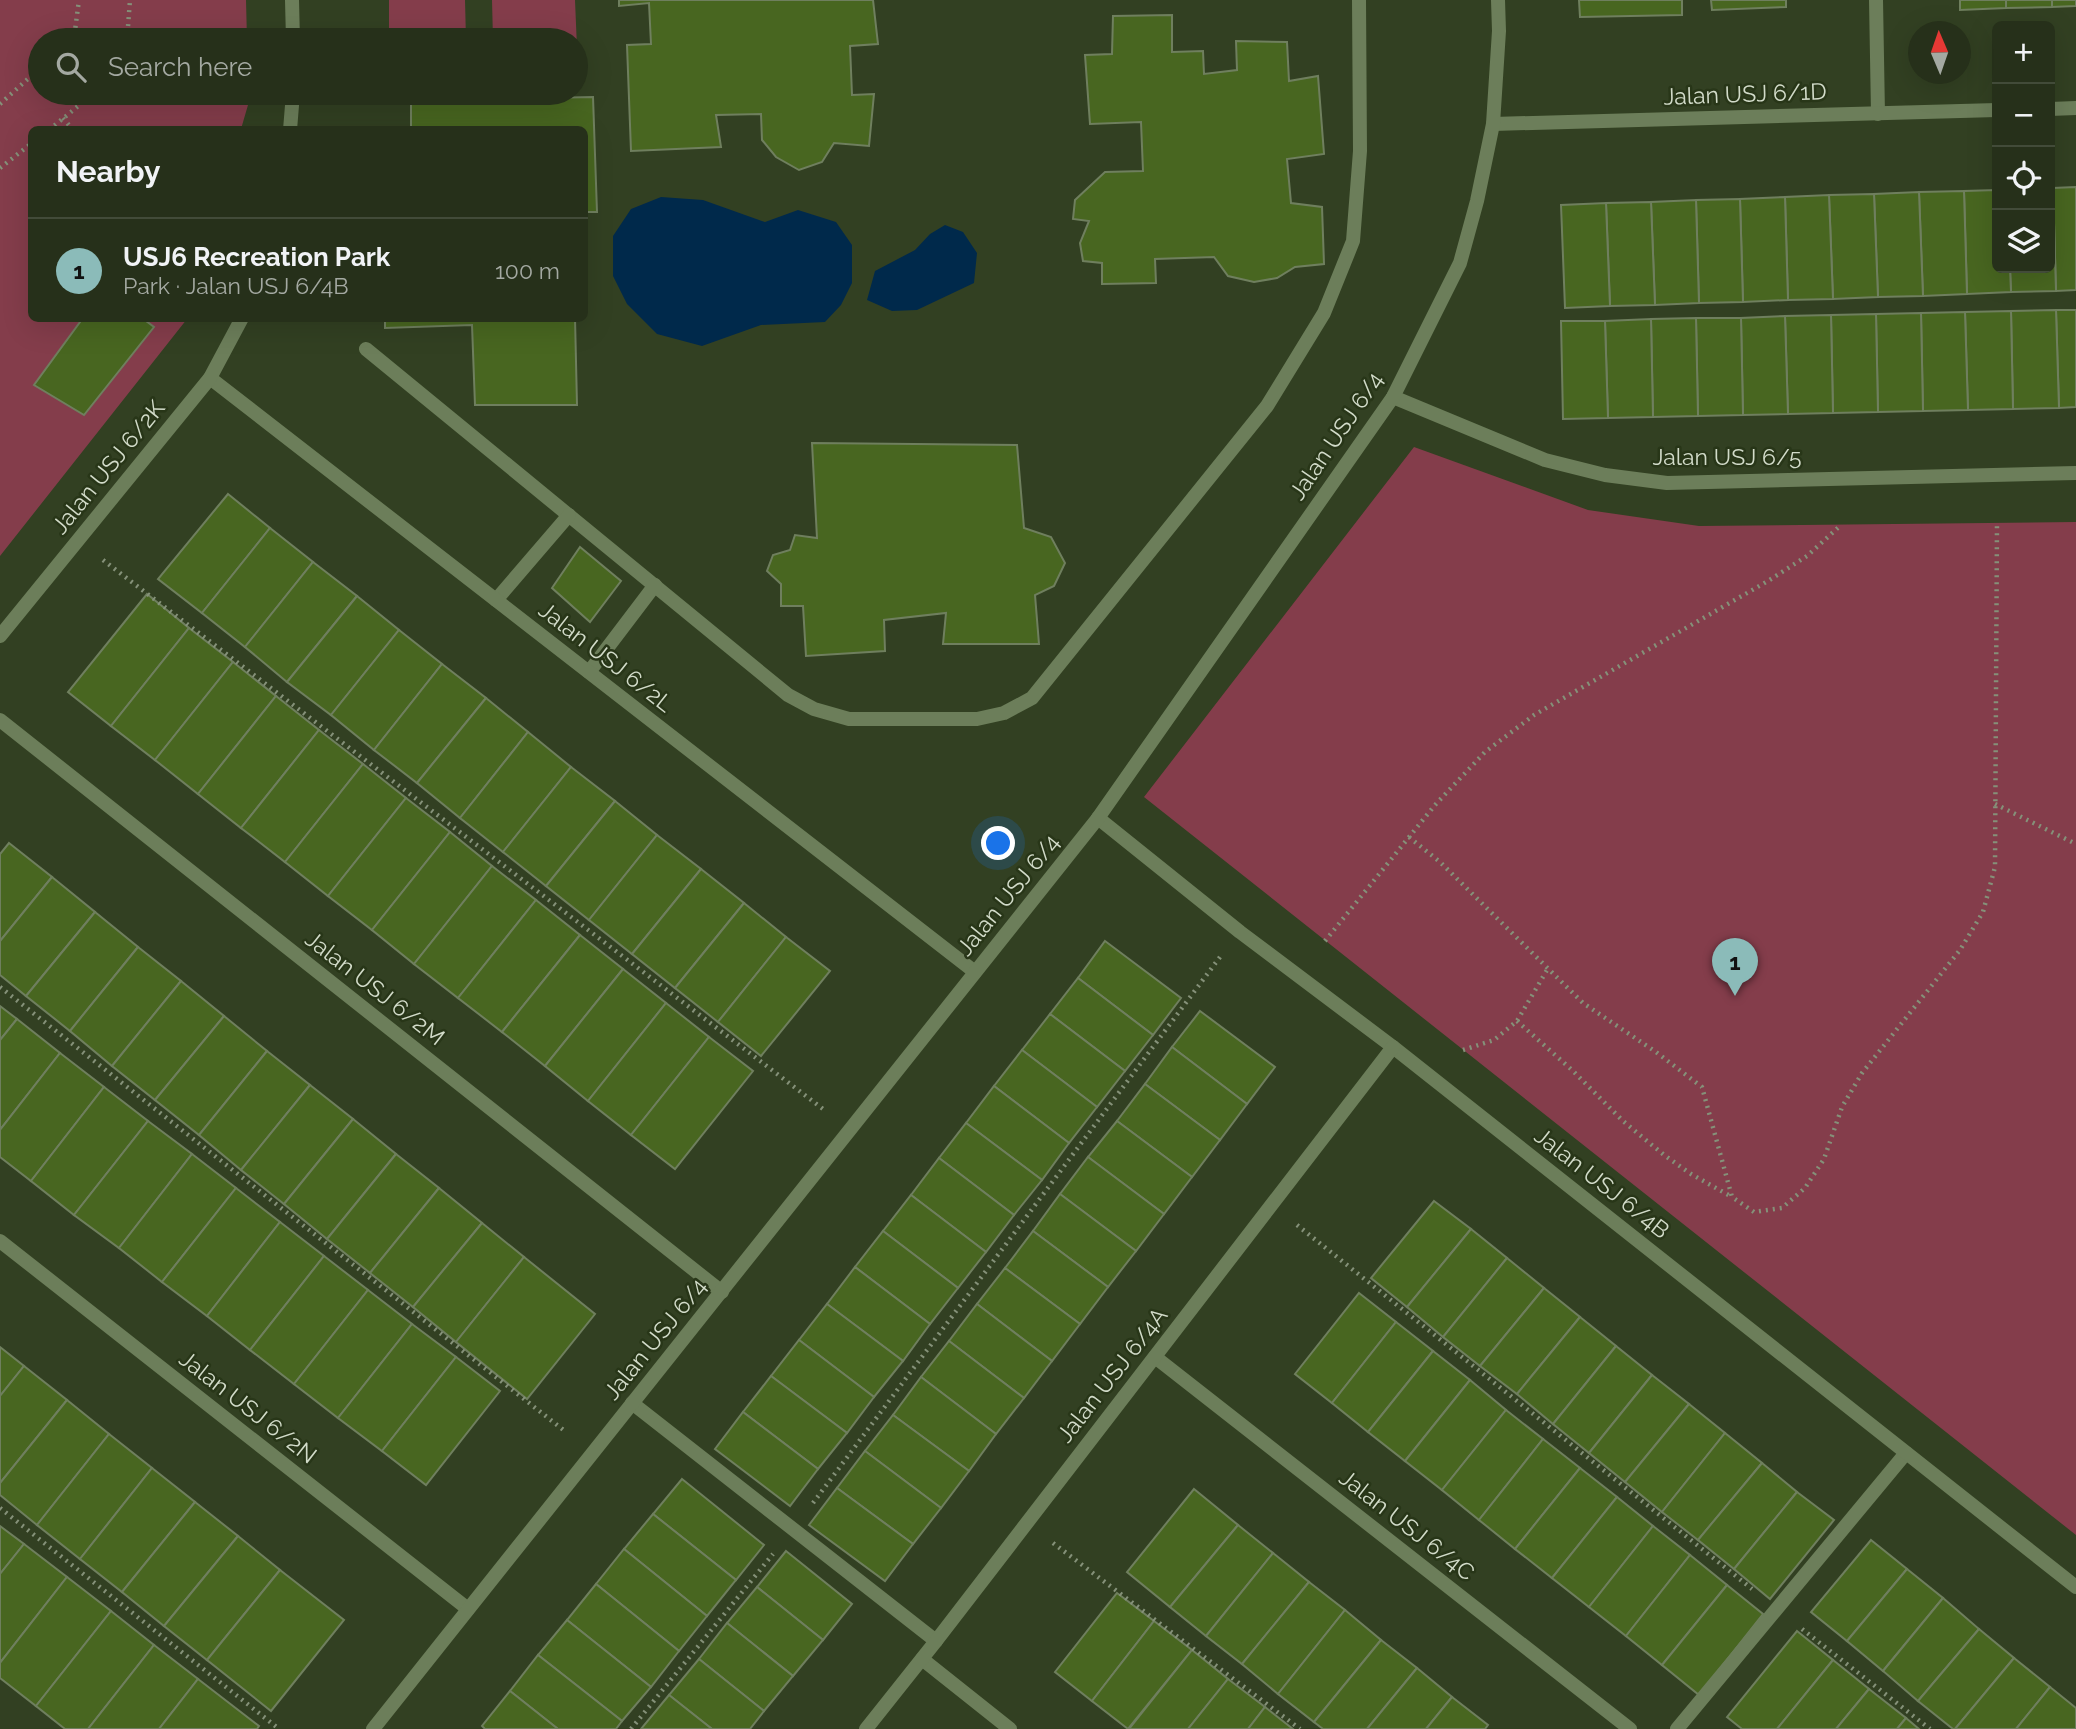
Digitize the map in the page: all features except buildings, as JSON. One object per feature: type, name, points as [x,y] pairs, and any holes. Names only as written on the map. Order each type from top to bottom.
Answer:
[{"type":"street","points":[[292,0],[293,28]]},
{"type":"street","points":[[366,349],[788,695],[814,709],[849,719],[977,719],[1004,713],[1032,698],[1267,406],[1324,313],[1353,241],[1360,151],[1359,0]]},
{"type":"street","name":"Jalan USJ 6/4","points":[[373,1729],[1098,818],[1393,397],[1461,263],[1493,124],[1499,31],[1498,0]]},
{"type":"street","points":[[1876,0],[1878,114]]},
{"type":"street","points":[[289,126],[292,105]]},
{"type":"street","points":[[2055,109],[2076,108]]},
{"type":"street","name":"Jalan USJ 6/1D","points":[[1493,124],[1992,110]]},
{"type":"street","name":"Jalan USJ 6/2K","points":[[0,636],[210,378],[240,322]]},
{"type":"street","name":"Jalan USJ 6/2L","points":[[210,378],[975,972]]},
{"type":"street","name":"Jalan USJ 6/5","points":[[1393,397],[1545,460],[1605,475],[1668,483],[2076,473]]},
{"type":"street","points":[[496,600],[569,515]]},
{"type":"street","points":[[589,672],[654,585]]},
{"type":"street","name":"Jalan USJ 6/2M","points":[[0,720],[722,1292]]},
{"type":"street","name":"Jalan USJ 6/4B","points":[[1098,818],[1240,932],[1393,1047],[2076,1587]]},
{"type":"street","name":"Jalan USJ 6/4A","points":[[866,1729],[1393,1047]]},
{"type":"street","name":"Jalan USJ 6/2N","points":[[0,1241],[468,1609]]},
{"type":"street","name":"Jalan USJ 6/4C","points":[[1155,1357],[1630,1729]]},
{"type":"street","points":[[632,1403],[936,1641]]},
{"type":"street","points":[[1677,1729],[1906,1453]]},
{"type":"street","points":[[922,1659],[1010,1729]]},
{"type":"path","points":[[75,28],[79,0]]},
{"type":"path","points":[[128,28],[130,0]]},
{"type":"path","points":[[0,104],[28,79]]},
{"type":"path","points":[[54,126],[79,105]]},
{"type":"path","points":[[63,118],[70,126]]},
{"type":"path","points":[[0,169],[28,146]]},
{"type":"path","points":[[1517,1021],[1664,1156],[1754,1212],[1782,1208],[1805,1188],[1824,1159],[1842,1107],[1862,1073],[1959,950],[1983,912],[1995,867],[1997,523]]},
{"type":"path","points":[[1325,941],[1435,805],[1485,752],[1534,715],[1768,581],[1807,556],[1841,525]]},
{"type":"path","points":[[77,541],[850,1129]]},
{"type":"path","points":[[1995,804],[2076,844]]},
{"type":"path","points":[[1409,837],[1440,862],[1583,1003],[1702,1087],[1732,1197]]},
{"type":"path","points":[[631,1729],[794,1529],[1240,932]]},
{"type":"path","points":[[1463,1050],[1494,1040],[1517,1021],[1548,970]]},
{"type":"path","points":[[0,987],[593,1453]]},
{"type":"path","points":[[1272,1205],[1930,1729]]},
{"type":"path","points":[[0,1508],[279,1729]]},
{"type":"path","points":[[1027,1523],[1300,1729]]},
{"type":"shaded area","points":[[0,0],[246,0],[247,28],[28,28],[28,105],[248,105],[242,126],[28,126],[28,322],[185,322],[0,556]]},
{"type":"shaded area","points":[[389,0],[465,0],[466,28],[389,28]]},
{"type":"shaded area","points":[[492,0],[575,0],[576,28],[493,28]]},
{"type":"shaded area","points":[[1414,447],[1588,510],[1699,526],[2076,522],[2076,1535],[1144,797]]},
{"type":"water","points":[[661,197],[703,200],[765,222],[798,210],[836,222],[852,245],[852,283],[841,305],[825,322],[761,325],[702,346],[657,334],[627,304],[613,276],[613,236],[631,209]]},
{"type":"water","points":[[945,225],[963,232],[977,253],[974,283],[917,310],[892,311],[867,300],[875,271],[915,250],[930,234]]},
{"type":"place","name":"USJ6 Recreation Park","points":[[1735,996]]}]
